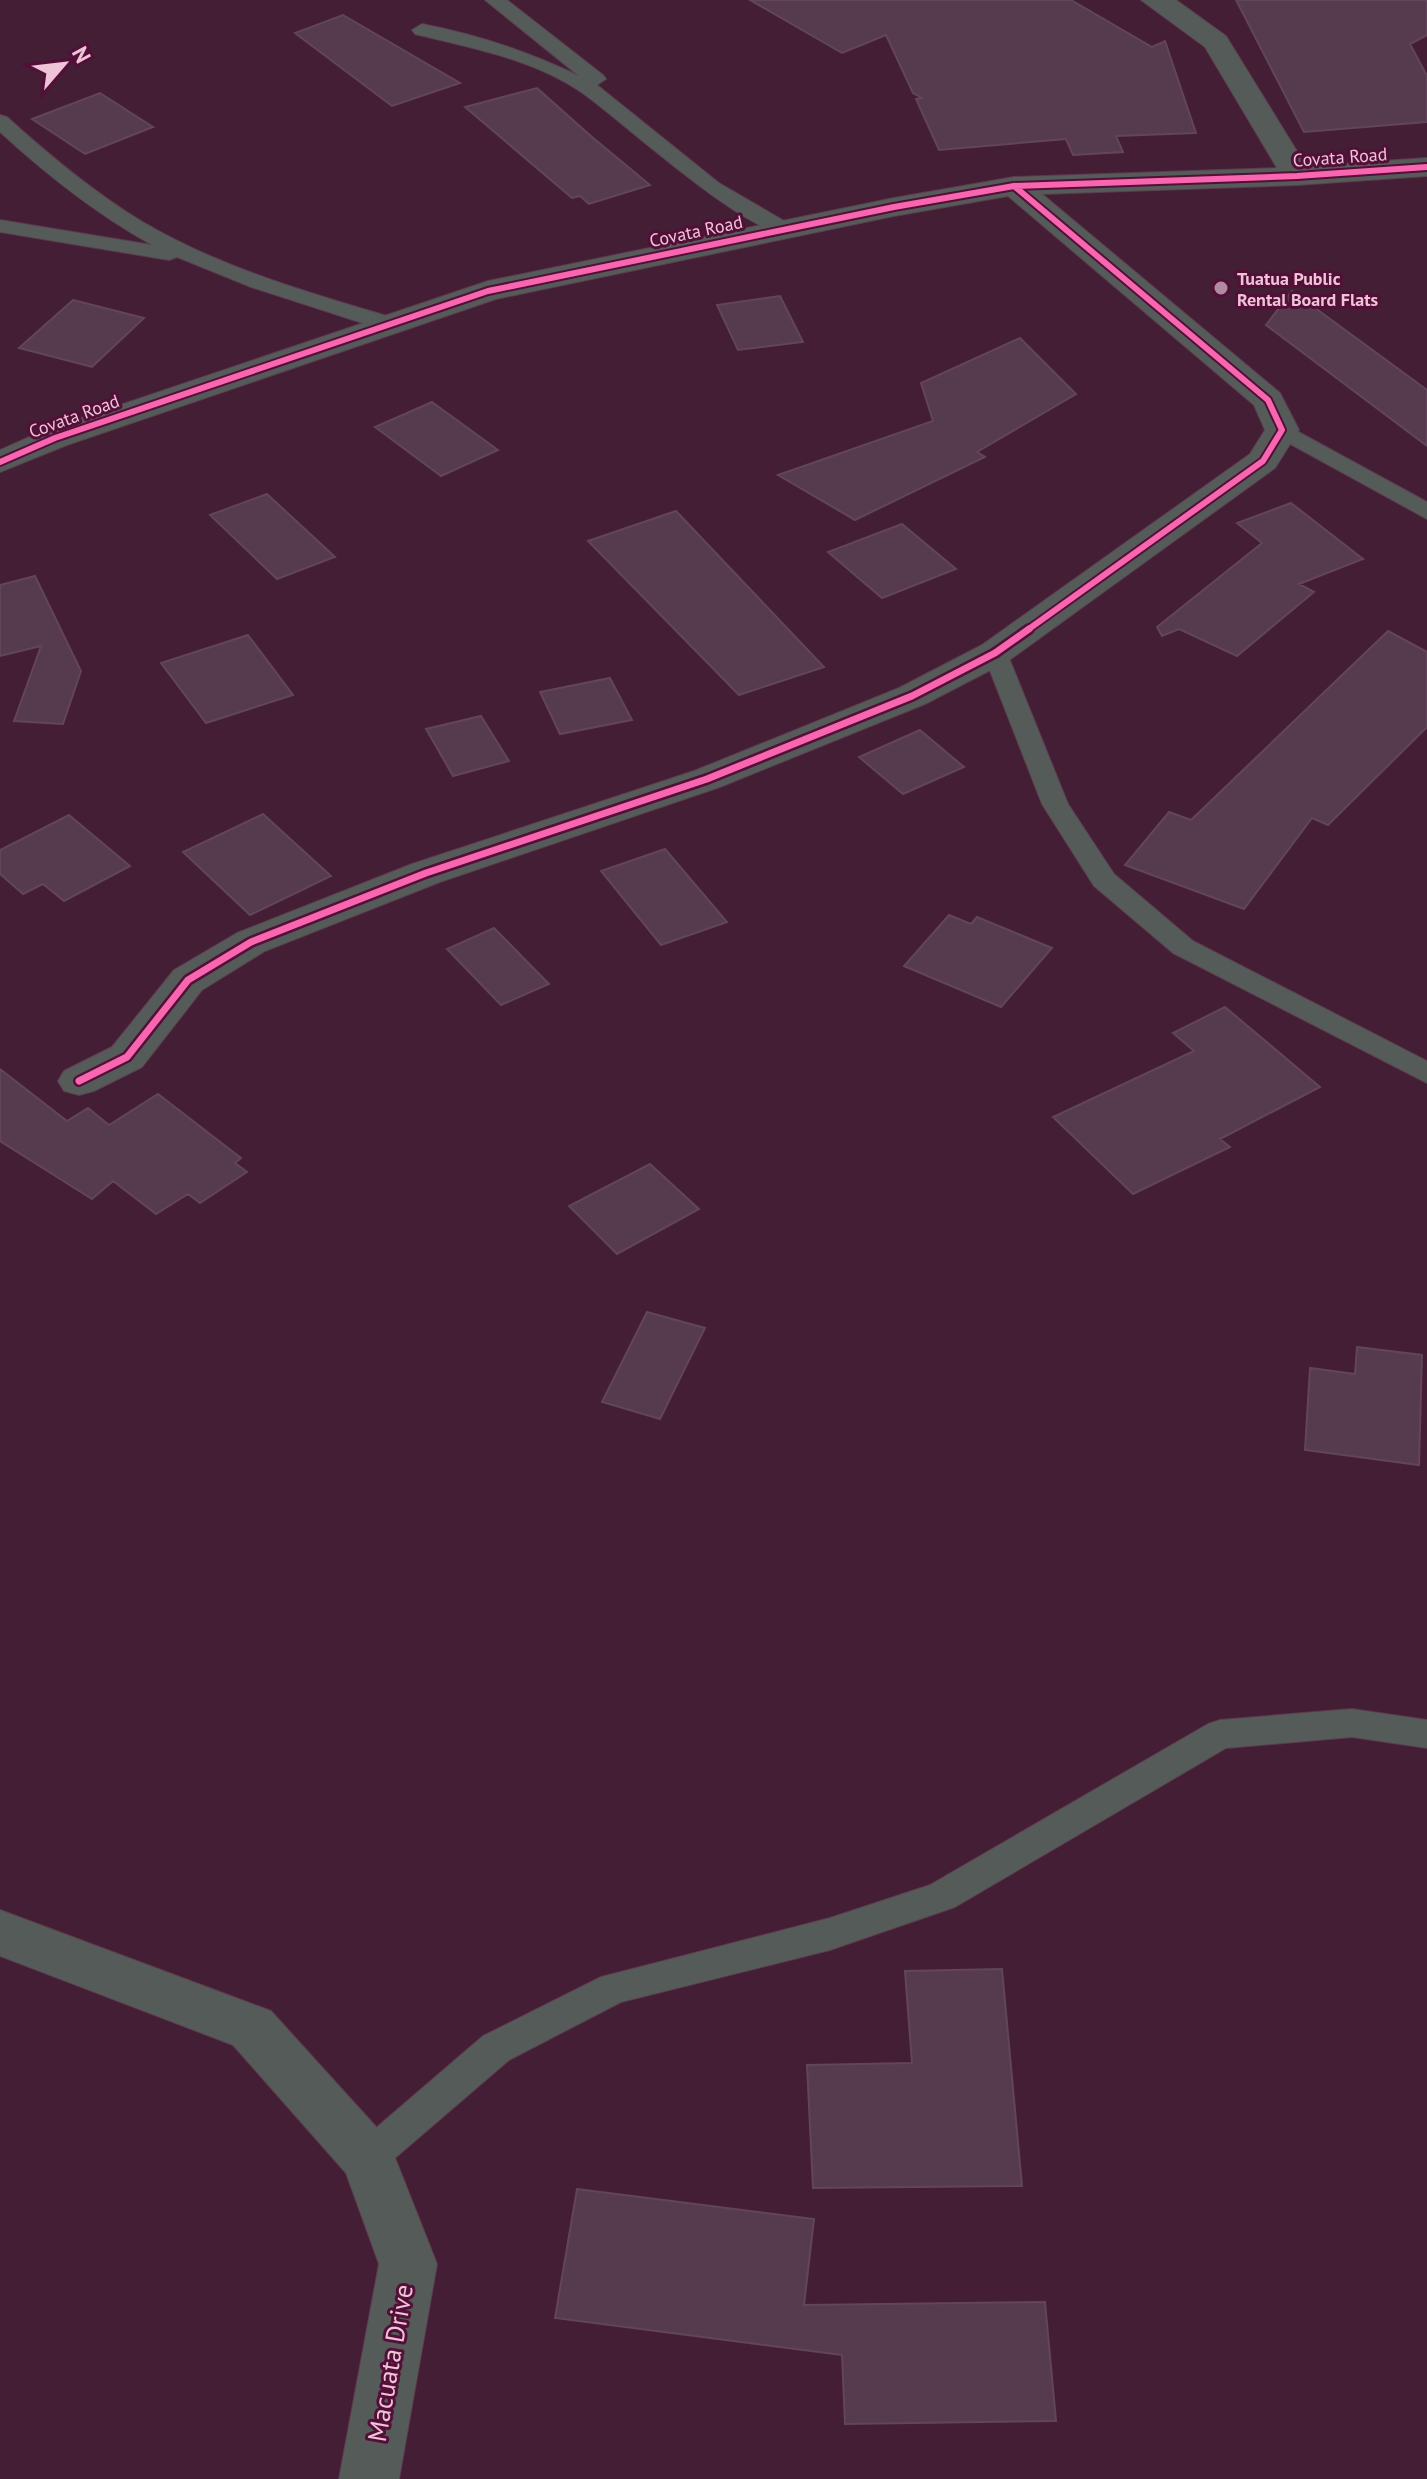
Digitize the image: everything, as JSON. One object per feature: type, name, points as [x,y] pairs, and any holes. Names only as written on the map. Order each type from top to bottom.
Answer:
[{"type":"street","points":[[1155,0],[1181,14],[1216,42],[1297,176]]},
{"type":"street","name":"Covata Road","points":[[0,462],[55,438],[488,291],[784,229],[1014,186],[1297,176],[1427,167]]},
{"type":"street","points":[[79,1081],[127,1057],[188,980],[251,942],[426,873],[707,779],[912,696],[995,653],[1263,461],[1282,430],[1268,400],[1014,186]]},
{"type":"street","points":[[0,1933],[252,2028],[368,2158]]},
{"type":"street","name":"Macuata Drive","points":[[368,2158],[408,2264],[369,2479]]},
{"type":"lane","points":[[495,0],[575,60],[712,187]]},
{"type":"lane","points":[[422,30],[472,40],[531,60],[587,87],[712,187],[784,229]]},
{"type":"lane","points":[[0,121],[34,154],[134,226],[199,259],[299,297],[389,324]]},
{"type":"lane","points":[[0,226],[199,259]]},
{"type":"lane","points":[[1282,430],[1427,512]]},
{"type":"lane","points":[[995,653],[1055,804],[1104,880],[1183,947],[1427,1073]]},
{"type":"lane","points":[[368,2158],[496,2048],[614,1988],[830,1934],[942,1896],[1220,1734],[1352,1723],[1427,1734]]},
{"type":"building","points":[[750,0],[1071,0],[1152,47],[1165,41],[1196,133],[1116,136],[1123,152],[1073,155],[1066,139],[939,150],[916,99],[922,98],[913,93],[886,35],[842,53]]},
{"type":"building","points":[[1236,0],[1427,0],[1427,35],[1410,44],[1427,76],[1427,122],[1304,132]]},
{"type":"building","points":[[343,15],[460,83],[392,106],[295,33]]},
{"type":"building","points":[[537,88],[650,185],[589,204],[580,196],[572,198],[465,107]]},
{"type":"building","points":[[100,93],[153,127],[85,154],[32,119]]},
{"type":"building","points":[[1292,291],[1427,390],[1427,446],[1266,325]]},
{"type":"building","points":[[780,296],[803,342],[738,350],[717,305]]},
{"type":"building","points":[[73,300],[144,318],[92,367],[19,348]]},
{"type":"building","points":[[1020,338],[1076,394],[977,452],[985,457],[855,520],[778,475],[933,421],[921,383]]},
{"type":"building","points":[[432,402],[498,450],[441,476],[375,427]]},
{"type":"building","points":[[267,494],[335,557],[277,579],[210,515]]},
{"type":"building","points":[[1291,503],[1363,559],[1299,584],[1314,592],[1237,656],[1179,629],[1162,636],[1157,627],[1262,543],[1237,523]]},
{"type":"building","points":[[676,511],[824,667],[739,695],[588,541]]},
{"type":"building","points":[[902,524],[956,569],[882,598],[828,552]]},
{"type":"building","points":[[35,576],[81,671],[63,724],[14,721],[41,646],[0,656],[0,585]]},
{"type":"building","points":[[1388,631],[1427,652],[1427,727],[1328,825],[1312,818],[1244,909],[1125,865],[1169,812],[1191,820]]},
{"type":"building","points":[[248,635],[293,695],[206,723],[161,663]]},
{"type":"building","points":[[610,678],[632,720],[560,734],[540,692]]},
{"type":"building","points":[[481,716],[509,761],[453,776],[426,729]]},
{"type":"building","points":[[920,730],[964,767],[903,794],[859,757]]},
{"type":"building","points":[[263,814],[331,876],[250,915],[183,852]]},
{"type":"building","points":[[69,815],[130,866],[64,901],[43,884],[23,894],[0,874],[0,850]]},
{"type":"building","points":[[665,849],[727,922],[661,945],[601,871]]},
{"type":"building","points":[[949,915],[971,924],[977,917],[1052,948],[1001,1007],[904,966]]},
{"type":"building","points":[[494,928],[549,984],[501,1005],[447,949]]},
{"type":"building","points":[[1225,1007],[1320,1087],[1220,1139],[1230,1147],[1133,1194],[1053,1117],[1194,1051],[1173,1033]]},
{"type":"building","points":[[0,1069],[67,1121],[88,1108],[109,1125],[158,1094],[241,1158],[235,1163],[247,1172],[200,1203],[188,1194],[156,1214],[113,1181],[92,1199],[0,1141]]},
{"type":"building","points":[[650,1164],[699,1209],[617,1254],[569,1206]]},
{"type":"building","points":[[647,1312],[705,1328],[660,1419],[602,1402]]},
{"type":"building","points":[[1357,1347],[1422,1355],[1419,1465],[1305,1450],[1310,1368],[1355,1374]]},
{"type":"building","points":[[1002,1969],[1022,2186],[813,2188],[807,2065],[912,2063],[905,1971]]},
{"type":"building","points":[[577,2189],[814,2219],[804,2305],[1045,2302],[1056,2421],[845,2424],[842,2355],[555,2318]]},
{"type":"cycle path","points":[[0,462],[55,438],[488,291],[894,207],[1014,186],[1297,176],[1427,167]]},
{"type":"cycle path","points":[[79,1081],[127,1057],[188,980],[251,942],[426,873],[707,779],[912,696],[995,653],[1263,461],[1282,430],[1268,400],[1014,186]]},
{"type":"place","name":"Tuatua Public Rental Board Flats","points":[[1221,288]]}]
